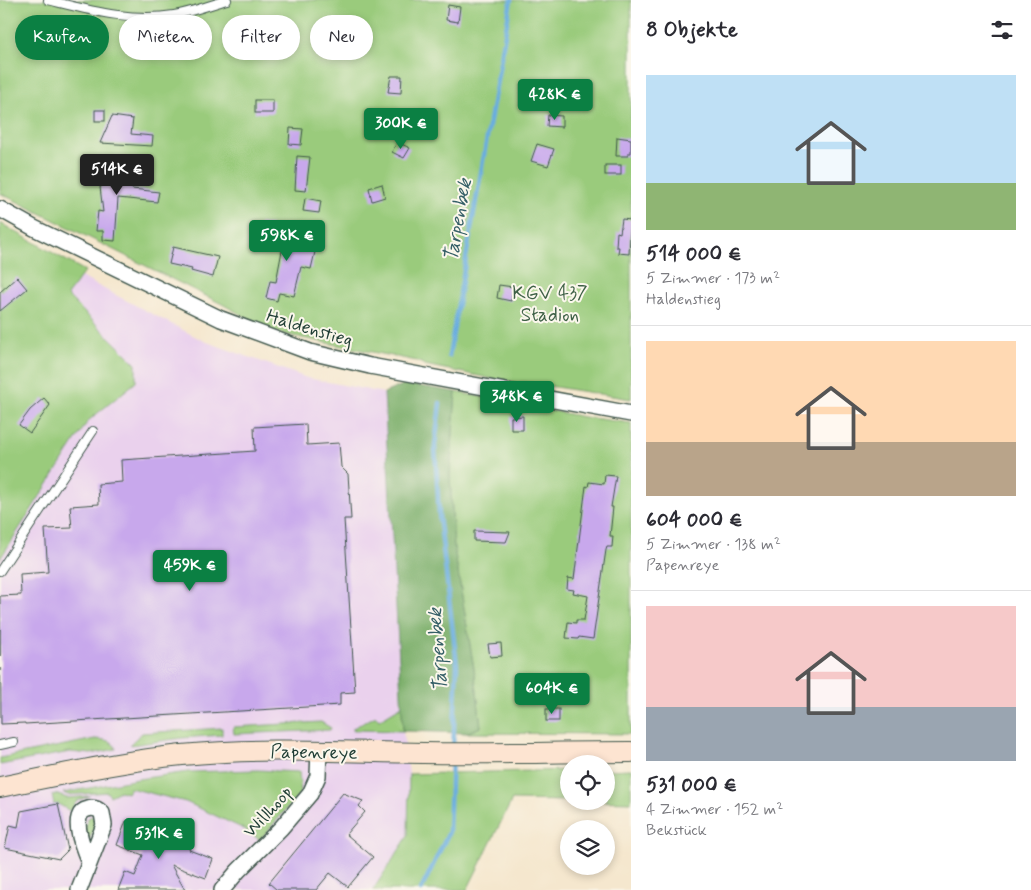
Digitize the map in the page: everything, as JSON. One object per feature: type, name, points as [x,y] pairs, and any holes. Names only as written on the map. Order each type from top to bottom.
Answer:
[{"type":"main road","name":"Papenreye","points":[[0,787],[125,762],[180,755],[239,751],[319,750],[424,753],[631,752]]},
{"type":"street","name":"Haldenstieg","points":[[0,208],[34,228],[221,319],[310,352],[370,366],[631,414]]},
{"type":"street","name":"Willhoop","points":[[222,890],[238,871],[281,828],[310,794],[318,776],[319,750]]},
{"type":"street","points":[[79,890],[89,862]]},
{"type":"lane","points":[[48,0],[104,14],[141,18],[175,15],[227,0]]},
{"type":"lane","points":[[0,571],[93,431]]},
{"type":"lane","points":[[0,745],[14,742]]},
{"type":"shaded area","points":[[81,277],[204,341],[307,378],[384,393],[403,731],[409,774],[408,836],[373,890],[0,890],[0,559],[88,421],[136,382],[136,364],[67,295]]},
{"type":"green space","name":"KGV 437 Stadion","points":[[0,0],[631,0],[631,399],[524,382],[513,383],[425,365],[417,361],[273,332],[222,304],[0,193]]},
{"type":"green space","points":[[0,223],[85,271],[67,295],[136,364],[136,382],[88,421],[0,559]]},
{"type":"green space","points":[[405,384],[456,392],[450,475],[454,548],[475,675],[481,727],[466,733],[403,731],[384,393]]},
{"type":"green space","points":[[456,392],[584,417],[631,423],[631,734],[466,733],[481,727],[475,675],[454,548],[450,475]]},
{"type":"green space","points":[[402,706],[403,731],[353,730],[353,728],[376,716],[379,720]]},
{"type":"green space","points":[[321,722],[331,728],[330,730],[234,734],[233,727]]},
{"type":"green space","points":[[222,728],[222,735],[130,744],[142,733]]},
{"type":"green space","points":[[95,739],[110,742],[116,749],[91,754],[70,752],[0,765],[0,758]]},
{"type":"green space","points":[[631,769],[631,802],[615,802],[615,770]]},
{"type":"green space","points":[[257,770],[299,772],[301,792],[260,840],[244,829],[186,802],[130,788],[127,793],[120,791],[110,796],[107,792],[68,795],[63,793],[188,772]]},
{"type":"green space","points":[[560,770],[560,801],[512,800],[467,890],[373,890],[408,836],[409,774]]},
{"type":"green space","points":[[55,794],[67,798],[90,796],[77,801],[70,811],[58,804],[54,805],[52,795]]},
{"type":"green space","points":[[92,816],[97,822],[90,839],[87,837],[85,828],[88,818]]},
{"type":"building","points":[[448,5],[460,7],[458,22],[446,20]]},
{"type":"building","points":[[391,76],[402,76],[401,93],[388,92]]},
{"type":"building","points":[[255,100],[273,100],[273,113],[255,113]]},
{"type":"building","points":[[95,110],[105,110],[105,121],[95,121]]},
{"type":"building","points":[[548,115],[562,116],[562,127],[547,126]]},
{"type":"building","points":[[112,116],[133,119],[131,134],[153,136],[152,146],[100,143]]},
{"type":"building","points":[[290,128],[303,129],[301,145],[289,144]]},
{"type":"building","points":[[617,137],[631,139],[631,153],[628,153],[628,156],[616,156]]},
{"type":"building","points":[[397,142],[410,148],[404,158],[392,152]]},
{"type":"building","points":[[537,144],[554,149],[548,166],[531,161]]},
{"type":"building","points":[[297,156],[310,157],[306,191],[295,190]]},
{"type":"building","points":[[101,162],[135,166],[132,189],[159,192],[157,202],[118,198],[115,241],[103,240],[103,231],[96,231],[98,211],[103,212],[100,187]]},
{"type":"building","points":[[605,165],[621,165],[621,175],[605,175]]},
{"type":"building","points":[[382,184],[385,197],[372,201],[369,188]]},
{"type":"building","points":[[305,198],[321,201],[319,213],[303,211]]},
{"type":"building","points":[[622,219],[631,220],[629,254],[618,253],[619,247],[616,247],[617,232],[620,233]]},
{"type":"building","points":[[260,223],[298,232],[295,246],[315,252],[311,269],[301,267],[294,296],[279,293],[277,301],[266,298],[270,281],[276,282],[284,240],[257,231]]},
{"type":"building","points":[[173,247],[218,257],[213,277],[191,271],[192,269],[169,264]]},
{"type":"building","points":[[17,277],[27,289],[0,311],[0,292]]},
{"type":"building","points":[[499,285],[513,287],[511,301],[497,298]]},
{"type":"building","points":[[44,398],[50,405],[30,433],[19,425],[30,410]]},
{"type":"building","points":[[523,416],[523,430],[511,430],[511,417]]},
{"type":"building","points":[[306,424],[307,445],[339,443],[341,467],[348,474],[351,519],[344,519],[355,692],[340,693],[340,705],[1,724],[0,596],[21,595],[20,574],[48,572],[45,529],[72,528],[70,506],[99,504],[98,484],[122,482],[121,460],[255,451],[254,427]]},
{"type":"building","points":[[605,475],[616,476],[611,507],[613,507],[610,536],[613,536],[612,547],[607,547],[606,550],[593,639],[566,638],[568,622],[576,623],[576,620],[584,620],[588,596],[573,593],[574,590],[567,589],[568,578],[574,579],[586,486],[588,487],[589,482],[604,484]]},
{"type":"building","points":[[474,531],[510,532],[506,542],[474,541]]},
{"type":"building","points":[[501,643],[502,656],[490,657],[488,644]]},
{"type":"building","points":[[546,709],[559,709],[559,721],[546,721]]},
{"type":"building","points":[[343,793],[363,801],[359,806],[365,812],[346,834],[373,857],[348,887],[330,873],[316,890],[277,890],[269,883]]},
{"type":"building","points":[[58,804],[68,850],[59,859],[5,848],[10,825],[18,827],[21,811]]},
{"type":"building","points":[[126,821],[191,845],[189,850],[213,859],[206,878],[171,865],[185,890],[118,890],[125,872],[135,876],[143,855],[117,845]]},
{"type":"waterway","name":"Tarpenbek","points":[[449,356],[511,0]]},
{"type":"waterway","name":"Tarpenbek","points":[[440,403],[435,446],[439,515],[457,665],[453,748]]},
{"type":"waterway","name":"Tarpenbek","points":[[421,890],[449,832],[452,758]]}]
